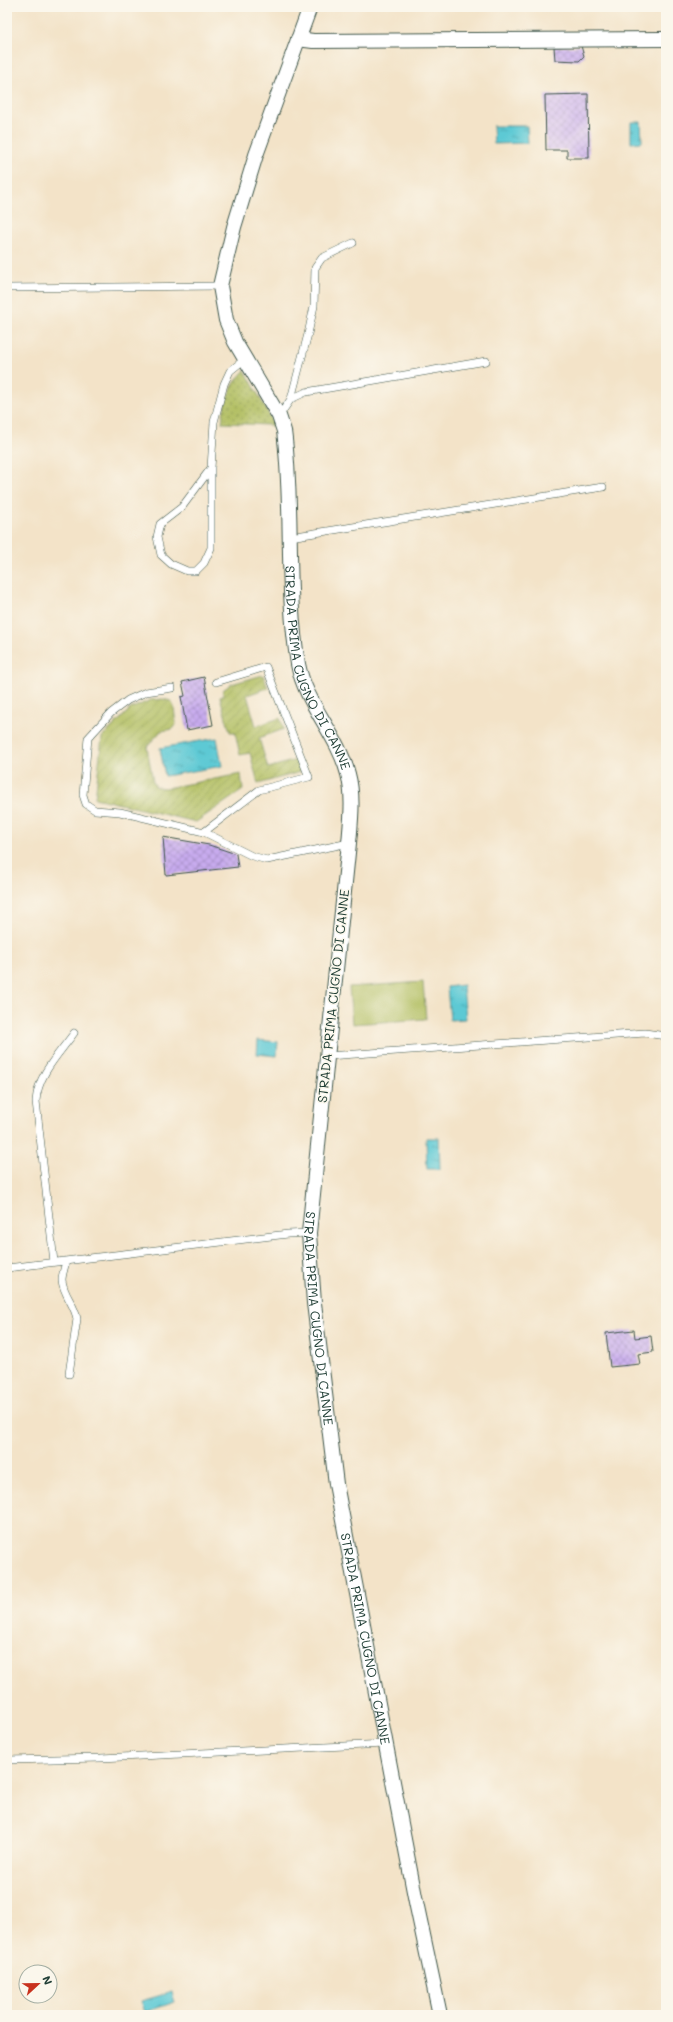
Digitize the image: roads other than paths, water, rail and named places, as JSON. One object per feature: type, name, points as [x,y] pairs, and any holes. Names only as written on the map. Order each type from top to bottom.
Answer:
[{"type":"street","name":"STRADA PRIMA CUGNO DI CANNE","points":[[310,7],[256,155],[234,227],[220,286],[226,320],[245,358],[279,416],[284,431],[286,447],[292,611],[299,666],[307,689],[337,746],[348,774],[352,797],[328,1056],[309,1233],[314,1303],[336,1484],[385,1744],[440,2015]]},
{"type":"street","points":[[298,39],[312,41],[666,39]]},
{"type":"lane","points":[[279,416],[291,399],[314,306],[315,268],[322,258],[353,243]]},
{"type":"lane","points":[[7,288],[220,286]]},
{"type":"lane","points":[[211,468],[182,507],[160,524],[157,537],[161,555],[171,564],[187,571],[196,571],[204,563],[211,548],[211,468],[214,422],[224,384],[230,371],[245,358]]},
{"type":"lane","points":[[291,399],[306,392],[486,361]]},
{"type":"lane","points":[[290,537],[603,487]]},
{"type":"lane","points":[[204,832],[259,790],[309,777],[266,667],[216,682]]},
{"type":"lane","points":[[172,688],[146,692],[128,700],[111,713],[88,738],[83,795],[86,804],[95,810],[120,812],[204,832],[252,856],[267,860],[348,843]]},
{"type":"lane","points":[[54,1262],[36,1101],[37,1089],[43,1075],[74,1033]]},
{"type":"lane","points":[[328,1056],[645,1033],[666,1036]]},
{"type":"lane","points":[[7,1268],[288,1234],[309,1233]]},
{"type":"lane","points":[[66,1261],[62,1280],[66,1294],[76,1311],[77,1318],[69,1374]]},
{"type":"lane","points":[[7,1760],[101,1758],[385,1744]]},
{"type":"water","points":[[631,122],[641,122],[642,142],[631,143]]},
{"type":"water","points":[[493,126],[527,126],[528,143],[494,144]]},
{"type":"water","points":[[217,738],[222,766],[165,776],[160,748]]},
{"type":"water","points":[[463,985],[466,1019],[450,1020],[447,987]]},
{"type":"water","points":[[258,1040],[278,1042],[277,1056],[257,1054]]},
{"type":"water","points":[[426,1138],[439,1138],[440,1169],[427,1169]]},
{"type":"water","points":[[172,1992],[175,2002],[145,2012],[141,2001]]}]
